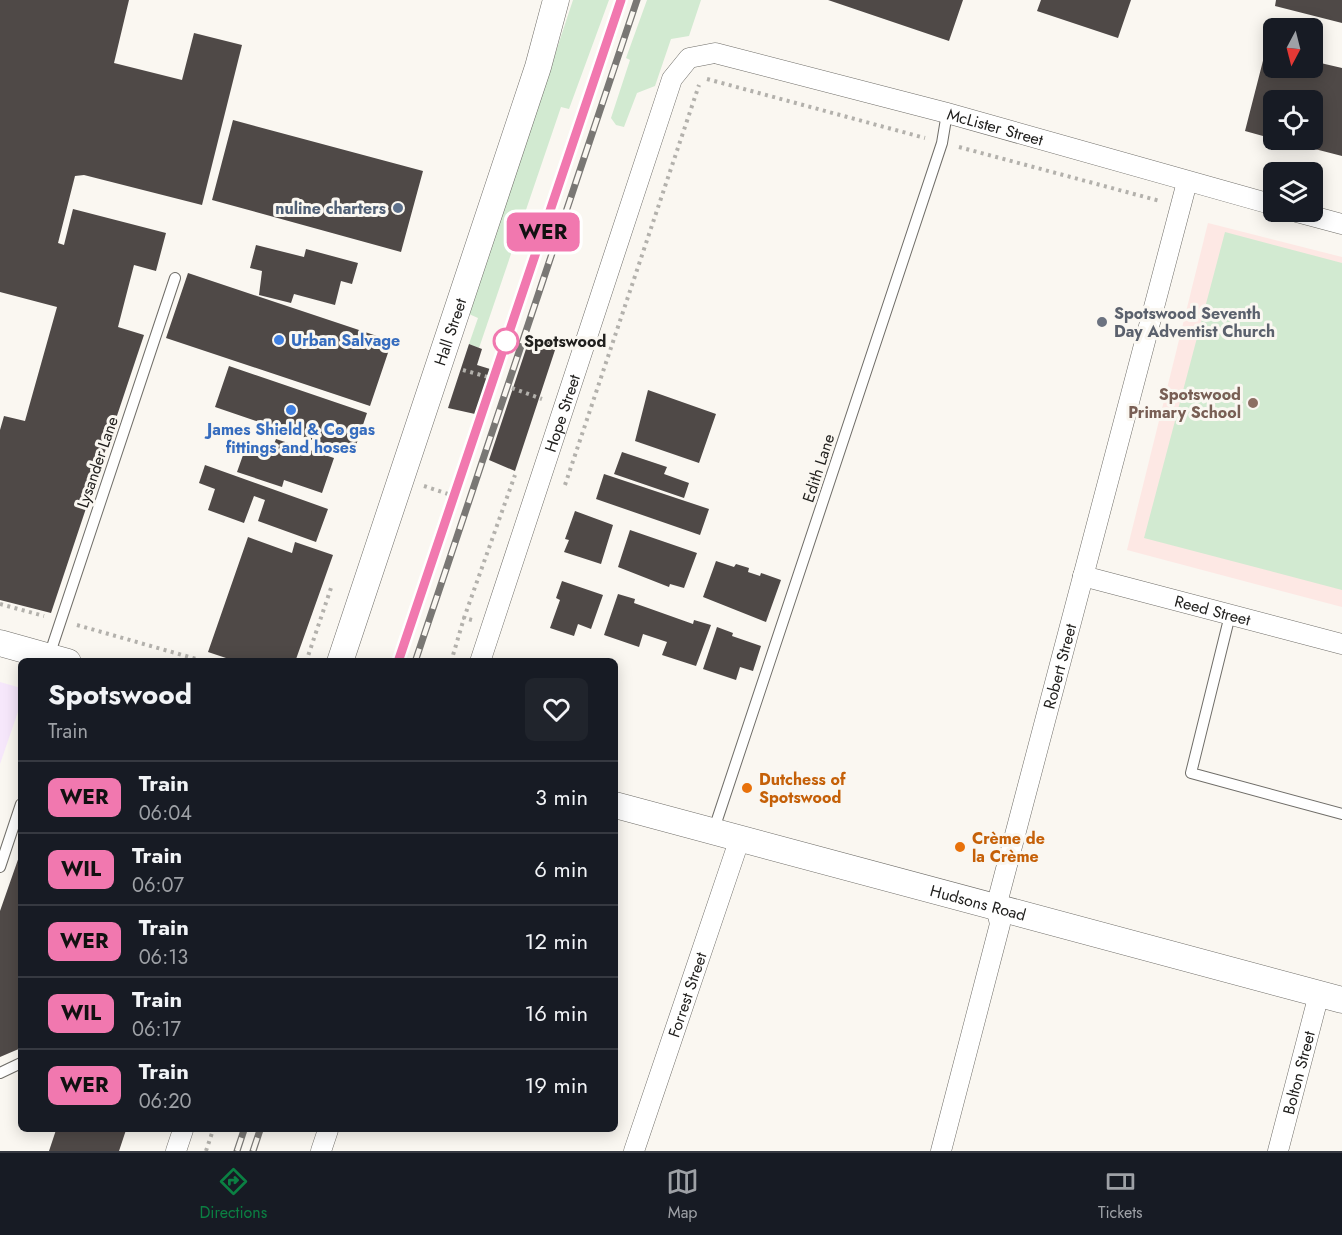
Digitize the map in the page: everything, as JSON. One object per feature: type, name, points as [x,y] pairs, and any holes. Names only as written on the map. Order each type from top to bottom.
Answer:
[{"type":"street","name":"Hall Street","points":[[341,658],[538,67],[556,0]]},
{"type":"street","name":"McLister Street","points":[[715,53],[947,114],[1263,202]]},
{"type":"street","name":"Hope Street","points":[[481,658],[672,79],[689,58],[715,53]]},
{"type":"street","name":"Robert Street","points":[[941,1151],[1000,924],[996,907],[1187,182]]},
{"type":"street","points":[[1323,219],[1342,224]]},
{"type":"street","name":"Reed Street","points":[[1083,576],[1342,644]]},
{"type":"street","points":[[0,643],[52,658]]},
{"type":"street","name":"Hudsons Road","points":[[618,807],[1331,997]]},
{"type":"street","name":"Forrest Street","points":[[634,1151],[740,838]]},
{"type":"street","name":"Bolton Street","points":[[1278,1151],[1331,997]]},
{"type":"street","points":[[176,1151],[182,1132]]},
{"type":"street","points":[[321,1151],[327,1132]]},
{"type":"lane","name":"Edith Lane","points":[[713,832],[942,143],[947,114]]},
{"type":"lane","name":"Lysander Lane","points":[[56,658],[60,620],[175,278]]},
{"type":"lane","points":[[1230,615],[1191,773],[1342,814]]},
{"type":"lane","points":[[0,867],[18,813]]},
{"type":"lane","points":[[0,1073],[18,1064]]},
{"type":"path","points":[[564,487],[701,78],[1180,206]]},
{"type":"path","points":[[457,368],[488,377]]},
{"type":"path","points":[[512,388],[542,399]]},
{"type":"path","points":[[468,605],[510,486]]},
{"type":"path","points":[[433,489],[448,494]]},
{"type":"path","points":[[307,658],[332,585]]},
{"type":"path","points":[[0,604],[193,658]]},
{"type":"path","points":[[452,658],[464,618]]},
{"type":"path","points":[[206,1151],[212,1132]]},
{"type":"shaded area","name":"Spotswood Primary School","points":[[1208,223],[1342,257],[1342,607],[1127,550]]},
{"type":"shaded area","points":[[0,682],[18,687],[18,712],[0,764]]},
{"type":"green space","points":[[573,0],[609,0],[569,109],[561,107],[479,348],[469,344],[478,318],[469,314]]},
{"type":"green space","points":[[647,0],[701,0],[689,36],[671,39],[655,86],[637,93],[624,127],[616,125],[611,118],[630,60],[626,58]]},
{"type":"green space","name":"Spotswood Primary School","points":[[1225,232],[1342,263],[1342,590],[1144,538]]},
{"type":"building","points":[[0,0],[129,0],[114,63],[182,80],[194,33],[242,45],[202,205],[84,175],[75,176],[58,243],[64,245],[73,209],[166,233],[156,271],[134,265],[118,327],[144,335],[51,613],[0,600],[0,430],[4,416],[25,421],[57,307],[0,292]]},
{"type":"building","points":[[828,0],[963,0],[949,41]]},
{"type":"building","points":[[1041,0],[1131,0],[1118,38],[1037,11]]},
{"type":"building","points":[[1276,0],[1342,0],[1342,23],[1323,18],[1275,6]]},
{"type":"building","points":[[1263,61],[1263,78],[1323,78],[1323,64],[1342,68],[1342,156],[1319,150],[1323,150],[1323,90],[1263,90],[1263,136],[1245,131]]},
{"type":"building","points":[[233,120],[423,171],[401,252],[212,200]]},
{"type":"building","points":[[256,245],[304,257],[306,249],[358,263],[352,284],[341,281],[335,305],[294,294],[291,303],[259,295],[262,271],[250,268]]},
{"type":"building","name":"Urban Salvage","points":[[188,273],[392,341],[370,406],[166,338]]},
{"type":"building","points":[[530,337],[557,344],[515,471],[489,460]]},
{"type":"building","points":[[469,344],[482,349],[477,365],[490,369],[475,414],[448,408]]},
{"type":"building","name":"James Shield & Co gas fittings and hoses","points":[[229,366],[367,413],[353,454],[215,407]]},
{"type":"building","points":[[648,390],[716,414],[699,463],[635,441]]},
{"type":"building","points":[[276,439],[334,458],[322,493],[284,480],[282,487],[237,472],[248,441],[272,449]]},
{"type":"building","points":[[622,452],[667,467],[664,474],[689,483],[684,498],[614,474]]},
{"type":"building","points":[[205,465],[328,509],[316,542],[258,521],[265,500],[254,496],[244,523],[208,510],[215,489],[199,483]]},
{"type":"building","points":[[604,474],[709,509],[700,535],[596,499]]},
{"type":"building","points":[[575,511],[613,525],[601,564],[564,552],[569,540],[565,539]]},
{"type":"building","points":[[630,530],[697,553],[684,588],[670,584],[669,587],[618,567]]},
{"type":"building","points":[[248,537],[292,553],[295,542],[333,555],[296,658],[226,658],[208,652]]},
{"type":"building","points":[[716,561],[734,567],[736,564],[749,568],[748,572],[760,576],[761,573],[781,580],[766,622],[703,597]]},
{"type":"building","points":[[562,581],[603,595],[591,629],[578,624],[574,636],[550,628],[560,600],[556,598]]},
{"type":"building","points":[[618,594],[635,599],[634,603],[693,624],[694,620],[711,625],[696,666],[662,655],[667,642],[643,634],[639,647],[604,635]]},
{"type":"building","points":[[717,627],[733,633],[732,636],[761,646],[753,671],[740,667],[736,680],[703,669]]},
{"type":"building","points":[[18,860],[18,1049],[0,1057],[0,911]]},
{"type":"building","points":[[55,1132],[125,1132],[119,1151],[49,1151]]},
{"type":"railway","points":[[399,658],[621,0]]},
{"type":"railway","points":[[416,658],[637,0]]},
{"type":"railway","points":[[237,1151],[243,1132]]},
{"type":"railway","points":[[253,1151],[259,1132]]},
{"type":"train","name":"WER","points":[[399,658],[621,0]]},
{"type":"place","name":"nuline charters","points":[[398,208]]},
{"type":"place","name":"Spotswood Seventh Day Adventist Church","points":[[1102,322]]},
{"type":"place","name":"Urban Salvage","points":[[279,340]]},
{"type":"place","name":"Spotswood","points":[[506,341]]},
{"type":"place","name":"Spotswood Primary School","points":[[1253,403]]},
{"type":"place","name":"James Shield & Co gas fittings and hoses","points":[[291,410]]},
{"type":"place","name":"Dutchess of Spotswood","points":[[747,788]]},
{"type":"place","name":"Crème de la Crème","points":[[960,847]]}]
